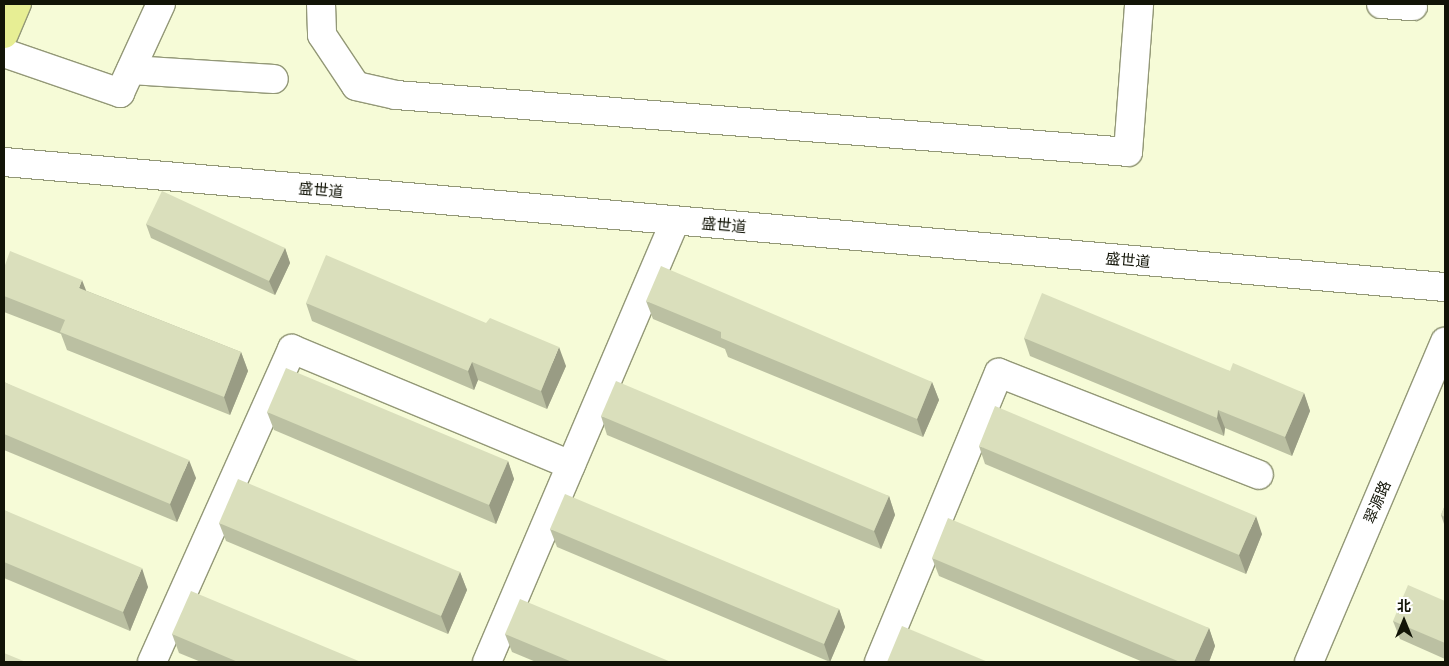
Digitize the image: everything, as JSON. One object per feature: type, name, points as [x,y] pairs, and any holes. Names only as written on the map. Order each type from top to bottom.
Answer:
[{"type":"main road","points":[[4,34],[16,4]]},
{"type":"street","points":[[4,53],[120,93],[161,4]]},
{"type":"street","points":[[321,4],[322,35],[356,86],[396,95],[1128,152],[1139,4]]},
{"type":"street","points":[[1381,4],[1414,6]]},
{"type":"street","points":[[131,70],[274,79]]},
{"type":"street","name":"盛世道","points":[[4,162],[1445,287]]},
{"type":"street","points":[[487,662],[675,221]]},
{"type":"street","name":"翠源路","points":[[1309,662],[1445,342]]},
{"type":"street","points":[[152,662],[292,349],[571,465]]},
{"type":"street","points":[[878,662],[999,373],[1259,475]]},
{"type":"building","points":[[162,191],[285,248],[269,281],[146,224]]},
{"type":"building","points":[[10,251],[82,280],[79,288],[241,352],[224,397],[60,332],[65,320],[4,296],[4,268]]},
{"type":"building","points":[[326,255],[486,323],[490,318],[559,347],[541,391],[472,362],[468,371],[306,303]]},
{"type":"building","points":[[661,266],[932,382],[917,419],[721,338],[721,332],[646,301]]},
{"type":"building","points":[[1042,293],[1230,371],[1233,363],[1304,393],[1285,437],[1218,410],[1217,418],[1024,338]]},
{"type":"building","points":[[286,368],[508,461],[489,505],[267,412]]},
{"type":"building","points":[[616,381],[889,496],[874,531],[601,416]]},
{"type":"building","points":[[4,382],[189,460],[170,504],[4,434]]},
{"type":"building","points":[[995,406],[1256,516],[1239,555],[979,446]]},
{"type":"building","points":[[238,479],[460,572],[441,616],[219,523]]},
{"type":"building","points":[[565,494],[839,609],[824,644],[550,529]]},
{"type":"building","points":[[1445,505],[1445,517],[1441,515]]},
{"type":"building","points":[[4,510],[142,568],[123,612],[4,562]]},
{"type":"building","points":[[948,518],[1209,628],[1194,662],[1180,662],[932,558]]},
{"type":"building","points":[[1408,585],[1445,601],[1445,643],[1393,621]]},
{"type":"building","points":[[191,591],[361,662],[238,662],[172,634]]},
{"type":"building","points":[[520,599],[671,662],[572,662],[505,634]]},
{"type":"building","points":[[902,626],[988,662],[887,662]]},
{"type":"building","points":[[4,653],[26,662],[4,662]]}]
